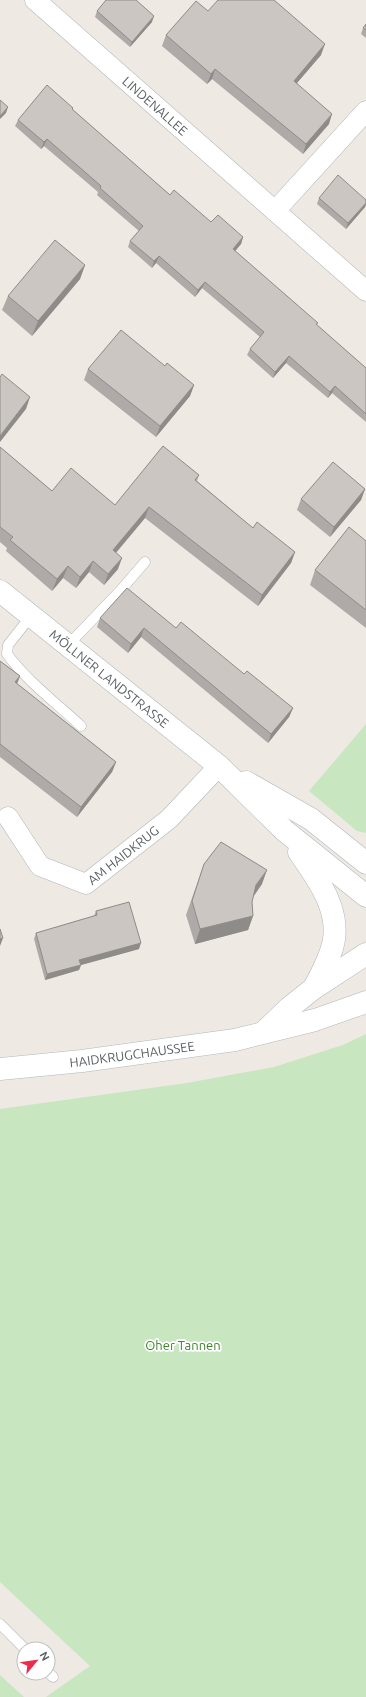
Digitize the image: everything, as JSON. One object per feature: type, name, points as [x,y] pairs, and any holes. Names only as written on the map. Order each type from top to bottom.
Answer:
[{"type":"main road","name":"MÖLLNER LANDSTRASSE","points":[[0,591],[219,766],[285,831],[366,896]]},
{"type":"main road","name":"MÖLLNER LANDSTRASSE","points":[[219,766],[311,818],[366,863]]},
{"type":"main road","points":[[285,831],[318,879],[327,895],[335,931],[333,947],[327,963],[314,988]]},
{"type":"main road","points":[[264,1033],[289,1008],[314,988],[366,954]]},
{"type":"main road","name":"HAIDKRUGCHAUSSEE","points":[[0,1069],[82,1061],[235,1040],[315,1020],[366,1002]]},
{"type":"street","name":"LINDENALLEE","points":[[35,0],[366,291]]},
{"type":"street","points":[[276,212],[366,111]]},
{"type":"street","name":"AM HAIDKRUG","points":[[8,817],[40,866],[86,884],[169,819],[219,766]]},
{"type":"lane","points":[[68,645],[120,591],[145,562]]},
{"type":"lane","points":[[31,616],[8,645],[7,654],[24,673],[81,726]]},
{"type":"lane","points":[[0,1624],[17,1641]]},
{"type":"green space","points":[[366,724],[366,833],[357,831],[309,791]]},
{"type":"green space","name":"Oher Tannen","points":[[366,1034],[366,1697],[46,1697],[90,1666],[0,1582],[0,1109],[187,1083],[274,1067],[343,1045]]},
{"type":"green space","points":[[0,1675],[24,1697],[0,1697]]},
{"type":"building","points":[[106,0],[136,0],[154,16],[132,42],[97,11]]},
{"type":"building","points":[[218,0],[274,0],[325,44],[294,81],[332,114],[306,144],[215,69],[211,74],[166,35],[196,1],[208,11]]},
{"type":"building","points":[[47,85],[73,108],[72,109],[170,195],[174,190],[211,222],[218,215],[243,237],[233,249],[318,323],[316,324],[366,368],[366,414],[335,386],[330,392],[289,356],[275,372],[250,349],[264,332],[205,282],[198,290],[159,256],[154,261],[130,241],[143,226],[100,188],[101,186],[47,139],[44,142],[18,120]]},
{"type":"building","points":[[0,100],[8,107],[0,116]]},
{"type":"building","points":[[338,175],[366,200],[366,203],[348,223],[319,198]]},
{"type":"building","points":[[55,240],[85,265],[38,321],[8,296]]},
{"type":"building","points":[[121,330],[165,366],[167,363],[194,385],[160,426],[88,369]]},
{"type":"building","points":[[2,374],[30,397],[0,436],[0,377]]},
{"type":"building","points":[[163,446],[199,475],[195,480],[253,528],[257,522],[295,552],[262,595],[149,507],[113,550],[122,558],[108,574],[93,561],[80,577],[68,566],[57,579],[10,540],[13,537],[0,527],[0,447],[52,491],[71,468],[115,505]]},
{"type":"building","points":[[333,462],[365,489],[334,527],[301,499]]},
{"type":"building","points":[[349,527],[366,541],[366,610],[315,570]]},
{"type":"building","points":[[127,588],[176,628],[181,622],[244,674],[247,671],[293,708],[271,734],[144,628],[131,644],[100,618]]},
{"type":"building","points":[[0,661],[20,676],[15,682],[116,762],[81,807],[0,744]]},
{"type":"building","points":[[221,842],[267,870],[256,885],[252,902],[253,916],[200,929],[192,901],[204,864]]},
{"type":"building","points":[[129,902],[141,943],[79,960],[81,965],[47,974],[36,933],[97,915],[96,911]]},
{"type":"building","points":[[0,929],[3,938],[0,939]]}]
